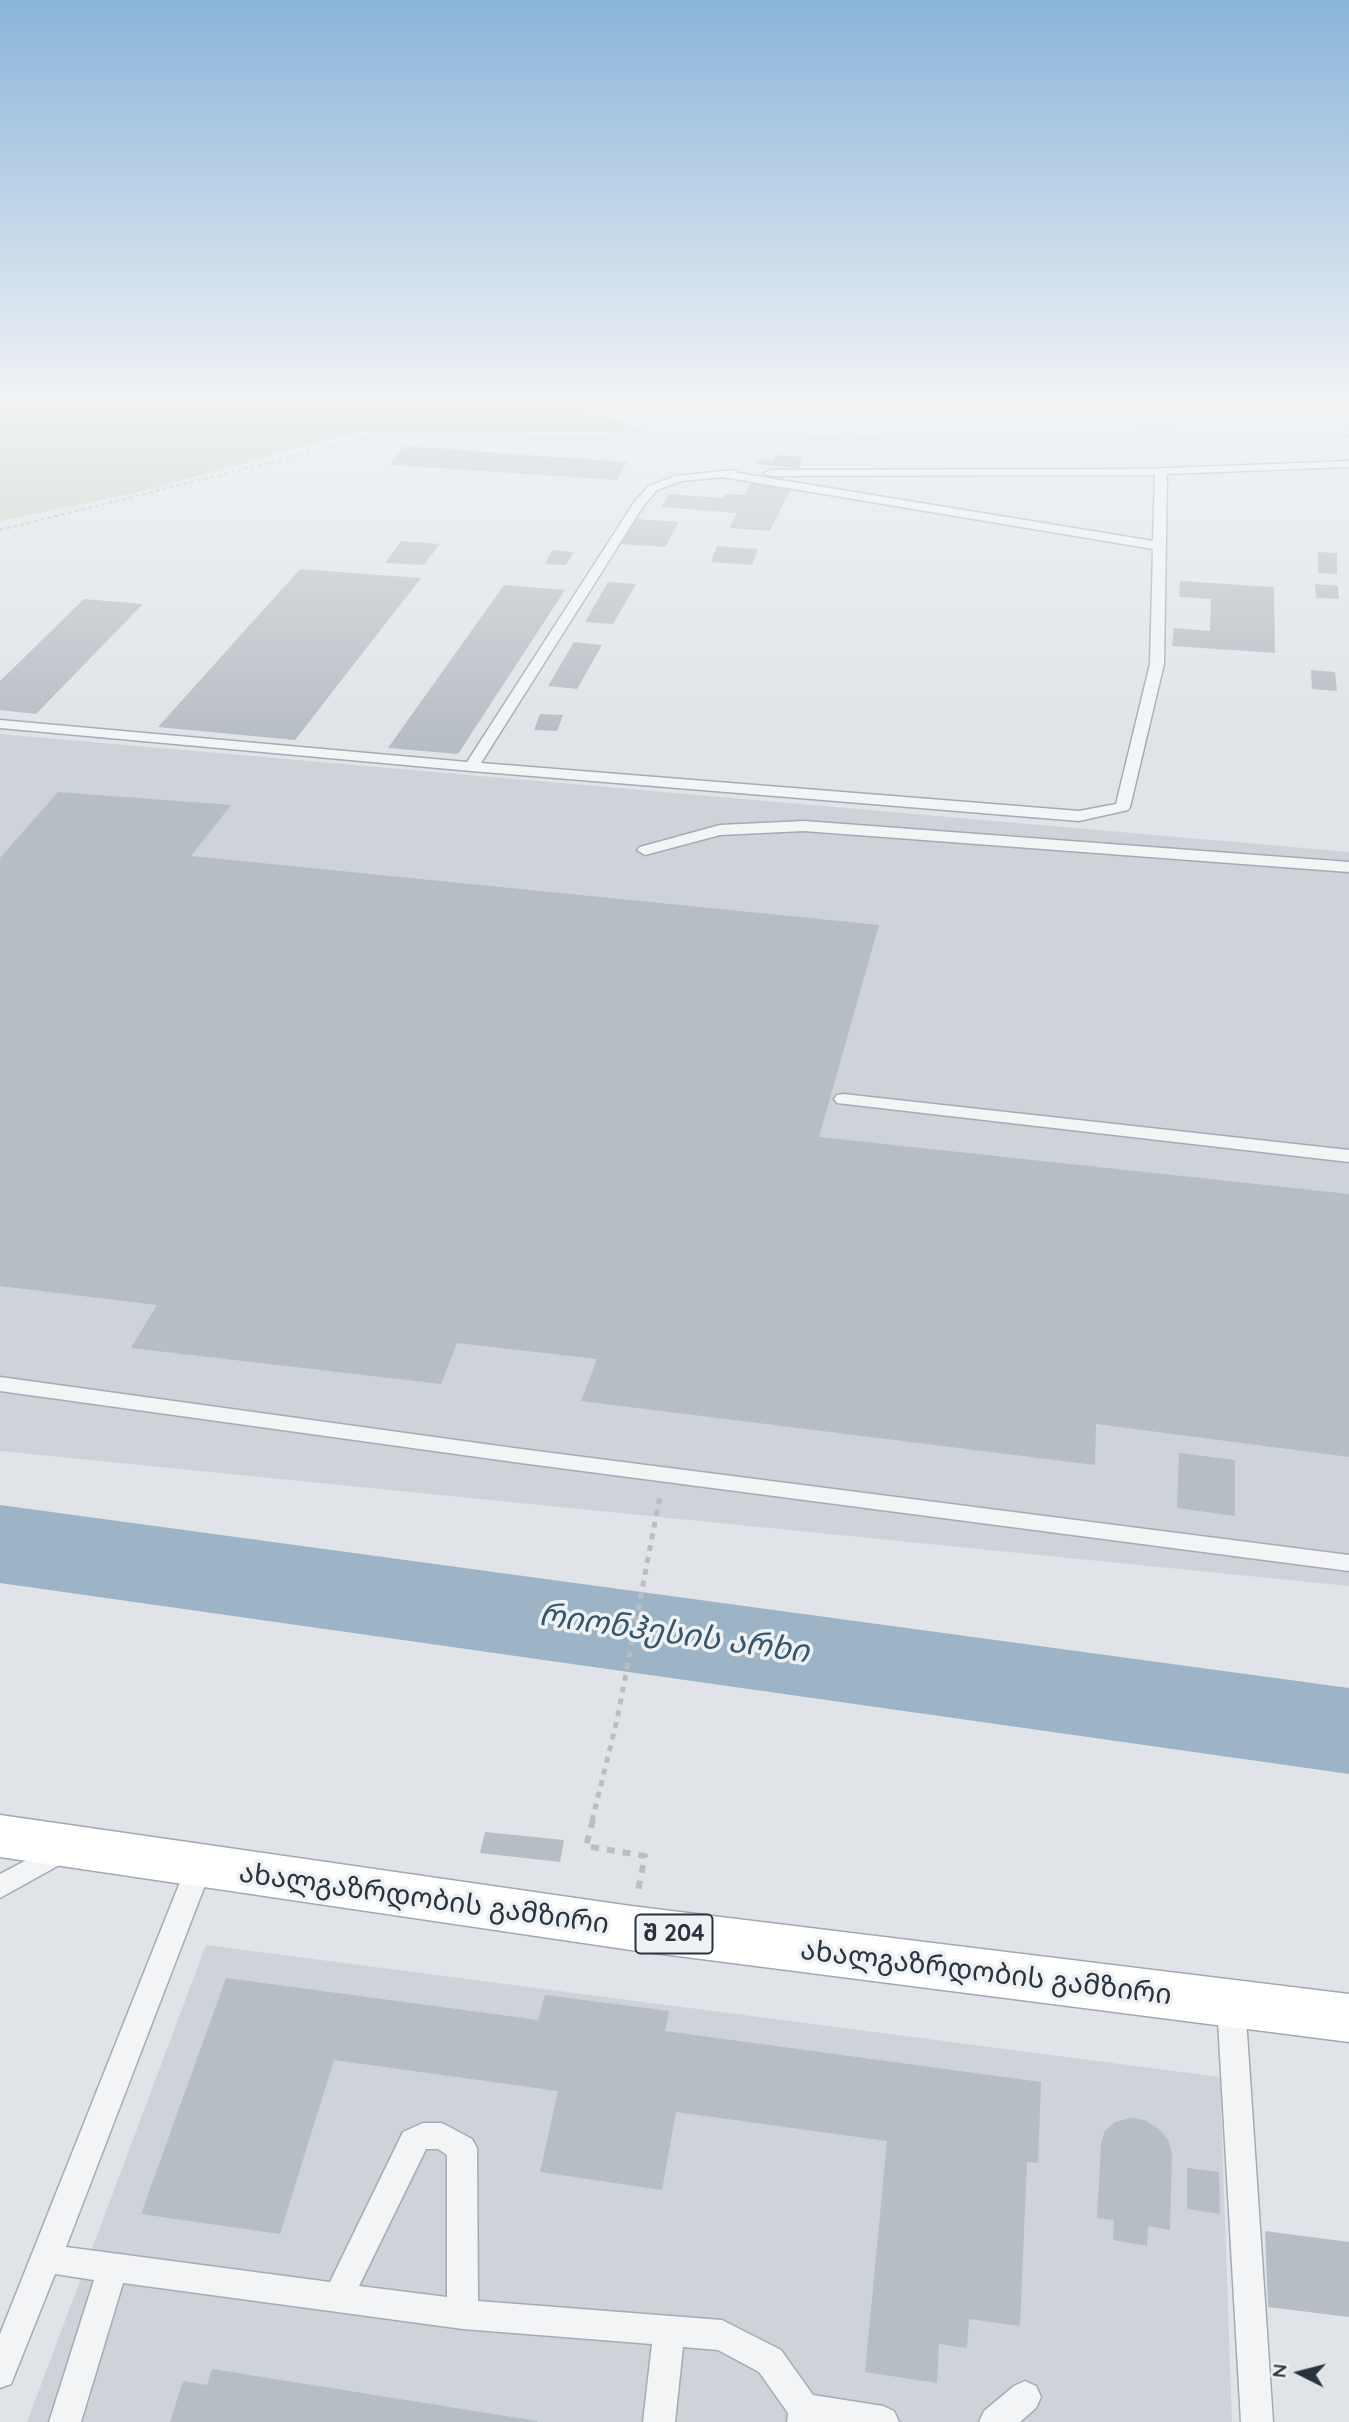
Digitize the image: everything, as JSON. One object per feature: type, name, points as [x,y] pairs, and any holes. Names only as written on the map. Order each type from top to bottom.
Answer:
[{"type":"main road","name":"ახალგაზრდობის გამზირი","points":[[0,1836],[631,1928],[1349,2018]]},
{"type":"lane","points":[[471,767],[633,513]]},
{"type":"lane","points":[[959,513],[1159,546]]},
{"type":"lane","points":[[0,724],[471,767],[1079,816],[1123,807],[1157,664],[1160,513]]},
{"type":"lane","points":[[645,850],[720,830],[804,826],[1349,867]]},
{"type":"lane","points":[[843,1099],[1349,1156]]},
{"type":"lane","points":[[0,1384],[521,1456],[1349,1563]]},
{"type":"lane","points":[[0,1887],[69,1847]]},
{"type":"lane","points":[[0,2373],[199,1867]]},
{"type":"lane","points":[[1231,2003],[1257,2422]]},
{"type":"lane","points":[[338,2297],[413,2141],[423,2136],[442,2136],[462,2148],[463,2314]]},
{"type":"lane","points":[[46,2259],[463,2314],[669,2333],[722,2335],[769,2361],[803,2415],[883,2422]]},
{"type":"lane","points":[[65,2422],[113,2267]]},
{"type":"lane","points":[[659,2422],[669,2333]]},
{"type":"lane","points":[[995,2422],[1025,2397]]},
{"type":"path","points":[[0,530],[68,513]]},
{"type":"path","points":[[631,1928],[645,1856],[586,1846],[617,1720],[654,1525]]},
{"type":"shaded area","points":[[0,734],[1349,852],[1349,1586],[0,1451]]},
{"type":"shaded area","points":[[206,1945],[1220,2077],[1232,2422],[27,2422]]},
{"type":"green space","points":[[0,513],[38,513],[0,521]]},
{"type":"water","name":"რიონჰესის არხი","points":[[0,1505],[1349,1688],[1349,1774],[0,1583]]},
{"type":"building","points":[[737,513],[779,513],[770,531],[729,528]]},
{"type":"building","points":[[636,519],[679,522],[665,547],[621,544]]},
{"type":"building","points":[[401,541],[440,544],[424,565],[385,563]]},
{"type":"building","points":[[717,546],[758,549],[752,565],[711,562]]},
{"type":"building","points":[[552,550],[574,552],[566,565],[545,564]]},
{"type":"building","points":[[1318,552],[1337,553],[1337,574],[1318,573]]},
{"type":"building","points":[[300,569],[421,578],[295,740],[158,727]]},
{"type":"building","points":[[1180,581],[1274,587],[1275,653],[1172,646],[1174,628],[1210,631],[1211,599],[1179,597]]},
{"type":"building","points":[[608,582],[636,584],[613,624],[585,622]]},
{"type":"building","points":[[1315,584],[1338,586],[1339,599],[1316,598]]},
{"type":"building","points":[[504,585],[565,590],[458,754],[388,748]]},
{"type":"building","points":[[84,599],[143,604],[36,714],[0,710],[0,681]]},
{"type":"building","points":[[574,642],[602,645],[577,689],[548,686]]},
{"type":"building","points":[[1311,670],[1335,672],[1337,691],[1312,689]]},
{"type":"building","points":[[540,714],[563,715],[557,731],[534,730]]},
{"type":"building","points":[[58,792],[231,805],[191,856],[879,925],[819,1137],[1349,1194],[1349,1457],[1096,1424],[1095,1465],[581,1401],[597,1359],[457,1343],[441,1384],[131,1348],[157,1305],[0,1286],[0,858]]},
{"type":"building","points":[[1179,1453],[1235,1460],[1235,1516],[1177,1508]]},
{"type":"building","points":[[485,1832],[564,1840],[560,1862],[480,1853]]},
{"type":"building","points":[[226,1978],[538,2020],[545,1995],[669,2011],[665,2031],[1041,2082],[1038,2163],[1027,2162],[1020,2326],[969,2319],[967,2348],[939,2344],[937,2383],[865,2372],[887,2141],[676,2112],[662,2190],[540,2172],[558,2091],[334,2060],[280,2234],[141,2214]]},
{"type":"building","points":[[1130,2118],[1145,2120],[1159,2129],[1169,2141],[1172,2155],[1170,2230],[1148,2226],[1147,2246],[1113,2240],[1114,2220],[1097,2218],[1101,2143],[1105,2131],[1115,2122]]},
{"type":"building","points":[[1187,2168],[1219,2172],[1220,2214],[1187,2209]]},
{"type":"building","points":[[1265,2231],[1349,2242],[1349,2317],[1268,2307]]},
{"type":"building","points":[[212,2369],[537,2422],[170,2422],[183,2381],[207,2385]]}]
